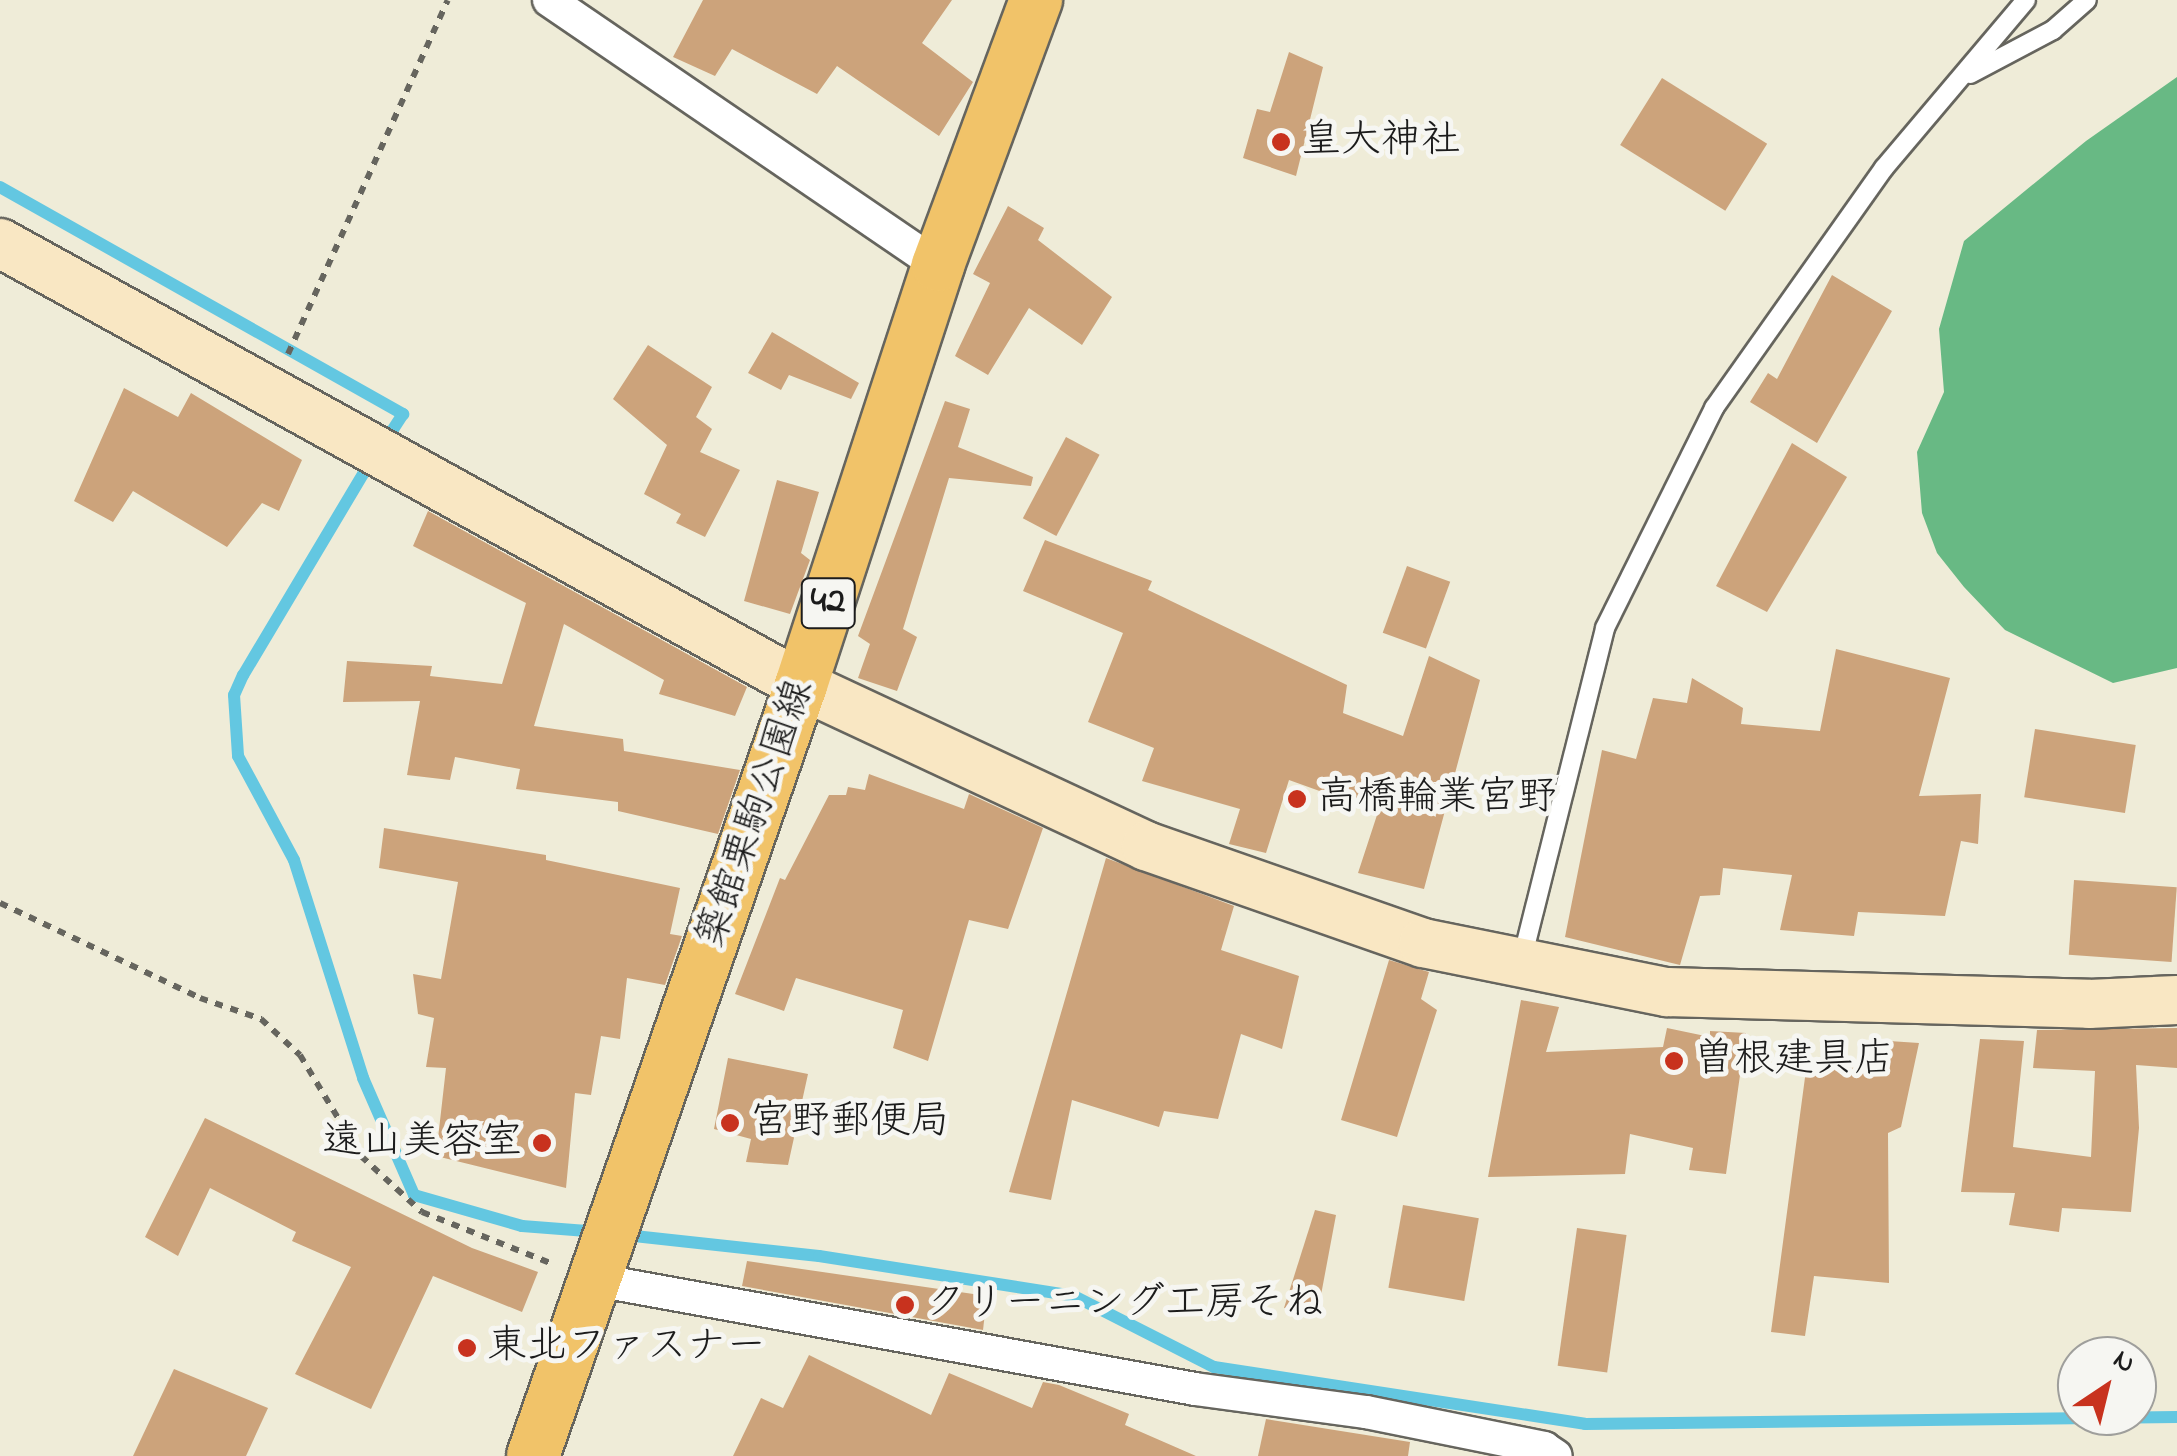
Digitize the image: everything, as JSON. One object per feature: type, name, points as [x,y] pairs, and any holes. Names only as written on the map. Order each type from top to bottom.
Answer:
[{"type":"main road","name":"築館栗駒公園線","points":[[533,1456],[801,685],[938,265],[1036,0]]},
{"type":"street","points":[[549,0],[938,265]]},
{"type":"street","points":[[0,242],[801,685],[1146,846],[1424,943],[1667,992],[2089,1004],[2177,1000]]},
{"type":"street","points":[[599,1270],[1195,1389],[1366,1412],[1544,1448],[1556,1456]]},
{"type":"lane","points":[[1521,963],[1605,628],[1714,408],[1884,168],[2026,0]]},
{"type":"lane","points":[[1959,79],[2053,30],[2087,0]]},
{"type":"path","points":[[281,374],[299,322],[448,0]]},
{"type":"path","points":[[0,902],[200,998],[261,1019],[300,1055],[361,1156],[422,1212],[599,1270]]},
{"type":"green space","points":[[2177,77],[2177,668],[2113,683],[2005,630],[1964,587],[1937,553],[1922,513],[1917,452],[1944,392],[1939,329],[1964,241],[2086,141]]},
{"type":"building","points":[[703,0],[952,0],[922,43],[973,82],[939,136],[837,66],[817,94],[732,49],[715,76],[673,57]]},
{"type":"building","points":[[1289,52],[1323,67],[1296,176],[1243,158],[1257,109],[1270,112]]},
{"type":"building","points":[[1662,78],[1767,144],[1725,211],[1620,145]]},
{"type":"building","points":[[1008,206],[1044,228],[1038,240],[1112,297],[1082,345],[1029,308],[988,375],[955,356],[990,283],[973,274]]},
{"type":"building","points":[[1832,275],[1892,311],[1817,443],[1750,402],[1768,373],[1777,379]]},
{"type":"building","points":[[772,332],[859,383],[851,399],[789,375],[781,390],[748,373]]},
{"type":"building","points":[[648,345],[712,387],[696,417],[712,429],[700,452],[740,470],[705,537],[676,523],[681,514],[644,494],[667,445],[613,399]]},
{"type":"building","points":[[124,388],[178,417],[191,393],[302,460],[279,511],[262,503],[227,547],[133,491],[113,522],[74,501]]},
{"type":"building","points":[[945,401],[970,409],[958,447],[1033,477],[1031,486],[949,478],[903,629],[917,637],[897,691],[858,678],[870,644],[858,636]]},
{"type":"building","points":[[1066,437],[1100,455],[1056,536],[1023,518]]},
{"type":"building","points":[[1792,443],[1847,477],[1767,612],[1716,586]]},
{"type":"building","points":[[777,480],[819,492],[801,553],[810,560],[790,614],[744,601]]},
{"type":"building","points":[[428,511],[747,687],[735,716],[659,694],[664,680],[564,624],[534,726],[623,739],[624,751],[740,770],[718,834],[618,811],[618,802],[516,789],[520,769],[455,757],[450,780],[407,775],[420,701],[343,702],[347,661],[432,666],[430,676],[502,684],[526,603],[413,546]]},
{"type":"building","points":[[1045,540],[1152,581],[1148,590],[1347,685],[1343,713],[1403,736],[1429,656],[1480,680],[1424,889],[1358,873],[1378,812],[1289,780],[1266,853],[1229,844],[1240,809],[1142,781],[1154,748],[1088,722],[1123,633],[1023,591]]},
{"type":"building","points":[[1407,566],[1450,582],[1426,648],[1383,633]]},
{"type":"building","points":[[1836,649],[1950,678],[1919,796],[1981,794],[1978,844],[1961,841],[1945,916],[1858,912],[1854,936],[1780,930],[1792,875],[1723,868],[1720,895],[1700,896],[1680,965],[1565,937],[1602,750],[1636,759],[1653,698],[1687,703],[1692,678],[1743,708],[1741,724],[1820,731]]},
{"type":"building","points":[[2035,729],[2136,745],[2125,813],[2024,797]]},
{"type":"building","points":[[869,774],[964,809],[969,794],[1043,828],[1008,929],[969,920],[928,1061],[893,1048],[903,1010],[796,978],[784,1011],[735,994],[780,878],[785,880],[829,795],[846,795],[848,787],[865,790]]},
{"type":"building","points":[[384,828],[546,855],[546,860],[680,888],[670,934],[682,936],[665,985],[627,978],[620,1039],[601,1036],[591,1095],[575,1093],[566,1188],[436,1156],[446,1068],[426,1067],[434,1018],[418,1014],[413,974],[441,979],[458,882],[379,868]]},
{"type":"building","points":[[1106,858],[1234,906],[1221,950],[1299,976],[1282,1049],[1241,1034],[1218,1119],[1164,1111],[1159,1127],[1072,1100],[1051,1200],[1009,1192]]},
{"type":"building","points":[[2074,880],[2177,887],[2172,962],[2069,955]]},
{"type":"building","points":[[1389,960],[1429,972],[1421,999],[1437,1010],[1397,1137],[1341,1120]]},
{"type":"building","points":[[1521,1000],[1559,1007],[1546,1052],[1663,1047],[1667,1028],[1710,1037],[1710,1031],[1746,1033],[1726,1174],[1689,1170],[1693,1148],[1630,1134],[1625,1174],[1488,1177]]},
{"type":"building","points":[[2177,1028],[2177,1068],[2136,1065],[2139,1128],[2131,1212],[2062,1208],[2059,1232],[2009,1225],[2015,1193],[1961,1192],[1980,1039],[2024,1041],[2013,1147],[2091,1157],[2095,1071],[2033,1068],[2037,1030]]},
{"type":"building","points":[[1874,1040],[1919,1043],[1901,1127],[1888,1133],[1889,1283],[1814,1276],[1805,1336],[1771,1332],[1806,1070],[1870,1067]]},
{"type":"building","points":[[728,1058],[808,1074],[788,1165],[746,1162],[751,1139],[714,1129]]},
{"type":"building","points":[[205,1118],[472,1248],[538,1272],[522,1312],[433,1276],[371,1409],[295,1374],[351,1267],[292,1241],[296,1232],[210,1188],[178,1256],[145,1237]]},
{"type":"building","points":[[1403,1205],[1479,1218],[1464,1301],[1388,1288]]},
{"type":"building","points":[[1315,1210],[1336,1215],[1318,1311],[1284,1308]]},
{"type":"building","points":[[1577,1228],[1627,1235],[1607,1373],[1558,1366]]},
{"type":"building","points":[[747,1261],[987,1296],[983,1330],[742,1286]]},
{"type":"building","points":[[809,1355],[931,1415],[949,1373],[1032,1408],[1043,1382],[1059,1385],[1129,1414],[1125,1425],[1196,1456],[733,1456],[761,1398],[783,1408]]},
{"type":"building","points":[[174,1369],[268,1408],[246,1456],[133,1456]]},
{"type":"building","points":[[1266,1419],[1410,1442],[1408,1456],[1258,1456]]},
{"type":"waterway","points":[[0,187],[403,414],[384,443]]},
{"type":"waterway","points":[[372,459],[243,675],[234,695],[238,756],[294,860],[363,1078],[414,1195],[522,1226],[600,1232]]},
{"type":"waterway","points":[[625,1235],[819,1256],[1074,1296],[1214,1367],[1585,1424],[2177,1417]]},
{"type":"place","name":"皇大神社","points":[[1281,142]]},
{"type":"place","name":"高橋輪業宮野","points":[[1297,799]]},
{"type":"place","name":"曽根建具店","points":[[1674,1061]]},
{"type":"place","name":"宮野郵便局","points":[[730,1123]]},
{"type":"place","name":"遠山美容室","points":[[542,1143]]},
{"type":"place","name":"クリーニング工房そね","points":[[905,1305]]},
{"type":"place","name":"東北ファスナー","points":[[467,1348]]}]
